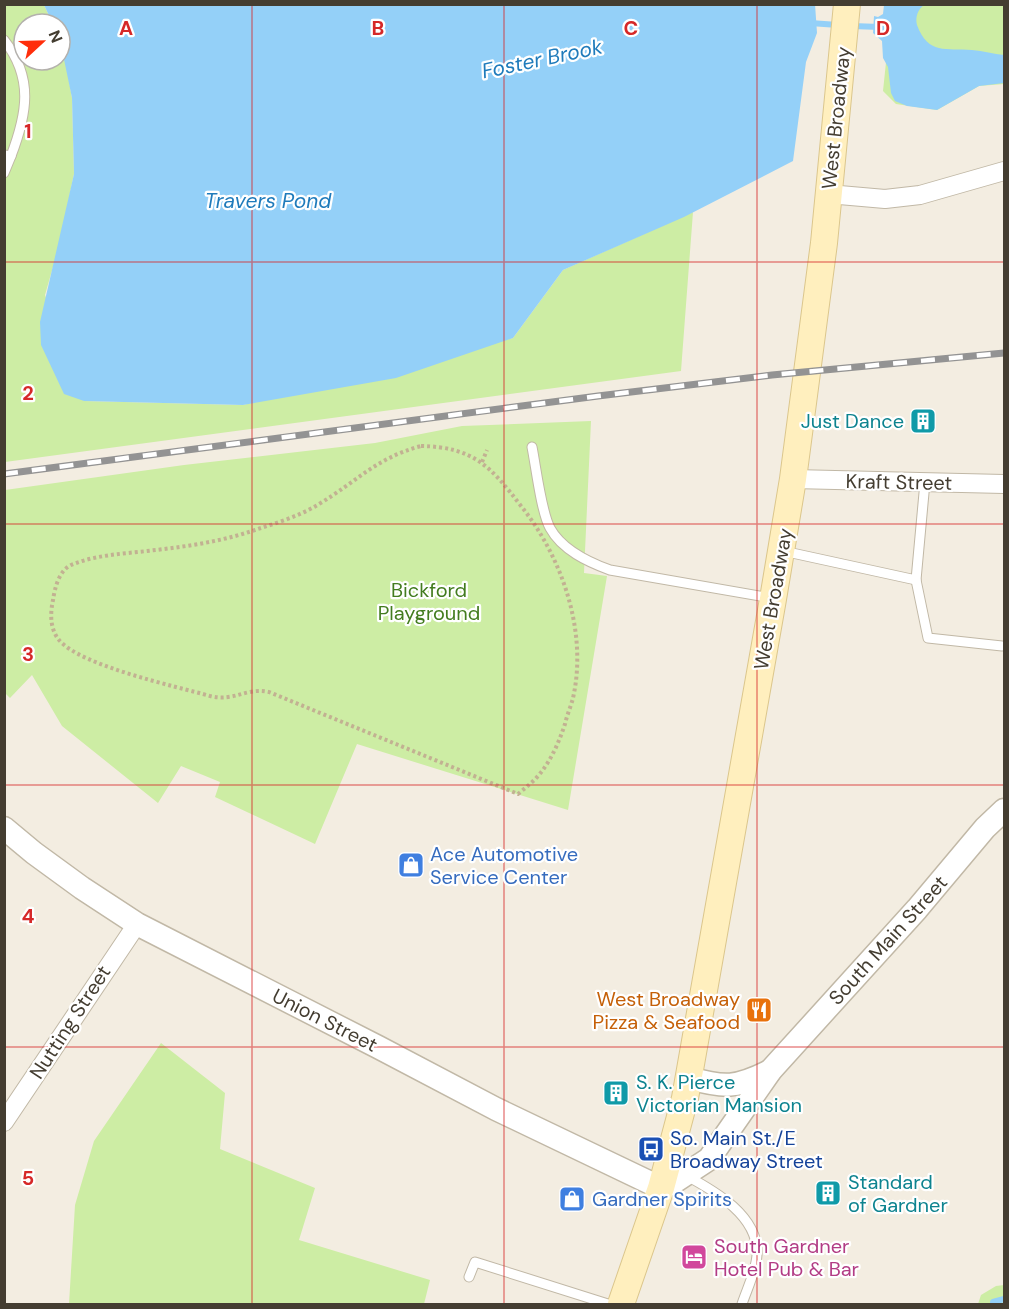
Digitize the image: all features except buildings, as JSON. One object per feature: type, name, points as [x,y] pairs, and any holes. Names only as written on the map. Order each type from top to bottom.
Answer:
[{"type":"main road","name":"West Broadway","points":[[621,1305],[661,1188],[689,1078],[782,551],[824,243],[847,4]]},
{"type":"street","points":[[828,194],[885,199],[920,195],[1005,171]]},
{"type":"street","name":"Kraft Street","points":[[793,479],[1005,484]]},
{"type":"street","name":"South Main Street","points":[[661,1188],[709,1159],[771,1070],[917,909],[985,828],[1005,810]]},
{"type":"street","name":"Union Street","points":[[4,828],[82,888],[137,924],[496,1109],[661,1188]]},
{"type":"street","name":"Nutting Street","points":[[4,1122],[137,924]]},
{"type":"street","name":"South Main Street","points":[[689,1078],[713,1084],[738,1085],[771,1070]]},
{"type":"lane","points":[[4,40],[20,63],[25,85],[25,107],[20,130],[8,155],[4,173]]},
{"type":"lane","points":[[532,447],[546,520],[556,536],[574,553],[610,570],[773,599]]},
{"type":"lane","points":[[925,482],[916,580],[928,638],[1002,646]]},
{"type":"lane","points":[[782,551],[916,580]]},
{"type":"lane","points":[[684,1175],[707,1186],[751,1226],[757,1241],[757,1257],[742,1305]]},
{"type":"lane","points":[[469,1278],[475,1262],[608,1305]]},
{"type":"path","points":[[441,446],[464,453],[482,462],[501,479],[543,537],[565,584],[573,615],[576,672],[573,698],[549,762],[538,776],[518,794],[269,692],[251,691],[222,699],[210,696],[93,662],[72,651],[55,634],[51,614],[53,598],[59,577],[65,568],[71,565],[120,552],[212,542],[255,530],[318,505],[379,462],[415,448],[441,446]]},
{"type":"path","points":[[482,462],[487,450]]},
{"type":"green space","points":[[4,5],[44,5],[47,12],[12,12],[12,72],[68,72],[72,98],[74,174],[59,246],[45,295],[84,401],[243,405],[513,338],[563,270],[693,212],[681,371],[5,462]]},
{"type":"green space","points":[[892,5],[1004,5],[1004,84],[979,86],[937,110],[896,104],[883,91]]},
{"type":"green space","name":"Bickford Playground","points":[[591,421],[584,573],[607,576],[568,810],[357,744],[315,844],[215,797],[220,782],[181,766],[158,803],[62,726],[32,675],[10,698],[5,693],[5,490],[184,465],[375,443],[462,426]]},
{"type":"green space","points":[[161,1043],[225,1093],[220,1149],[315,1188],[299,1240],[430,1280],[424,1304],[69,1304],[75,1205],[94,1141]]},
{"type":"green space","points":[[1004,1285],[1004,1304],[978,1304],[981,1295],[996,1286]]},
{"type":"water","name":"Travers Pond","points":[[815,4],[817,33],[806,62],[793,161],[684,217],[563,270],[513,338],[396,378],[243,405],[84,401],[64,394],[41,345],[40,322],[74,174],[72,98],[67,72],[72,72],[72,12],[47,12],[44,5]]},
{"type":"water","points":[[884,5],[924,5],[916,19],[917,25],[921,35],[932,46],[1004,55],[1004,83],[979,86],[937,110],[907,106],[895,101],[891,93],[888,67],[883,58],[882,41],[873,33],[874,16],[878,17],[883,14]]},
{"type":"waterway","name":"Foster Brook","points":[[810,23],[838,25]]},
{"type":"waterway","name":"Foster Brook","points":[[852,26],[880,27]]},
{"type":"waterway","points":[[993,1304],[993,1302],[1004,1299]]},
{"type":"railway","points":[[4,474],[598,396],[772,375],[1004,353]]},
{"type":"place","name":"Just Dance","points":[[923,421]]},
{"type":"place","name":"Ace Automotive Service Center","points":[[411,865]]},
{"type":"place","name":"West Broadway Pizza & Seafood","points":[[759,1010]]},
{"type":"place","name":"S. K. Pierce Victorian Mansion","points":[[616,1093]]},
{"type":"place","name":"So. Main St./E Broadway Street","points":[[651,1149]]},
{"type":"place","name":"Standard of Gardner","points":[[828,1193]]},
{"type":"place","name":"Gardner Spirits","points":[[572,1199]]},
{"type":"place","name":"South Gardner Hotel Pub & Bar","points":[[694,1257]]}]
